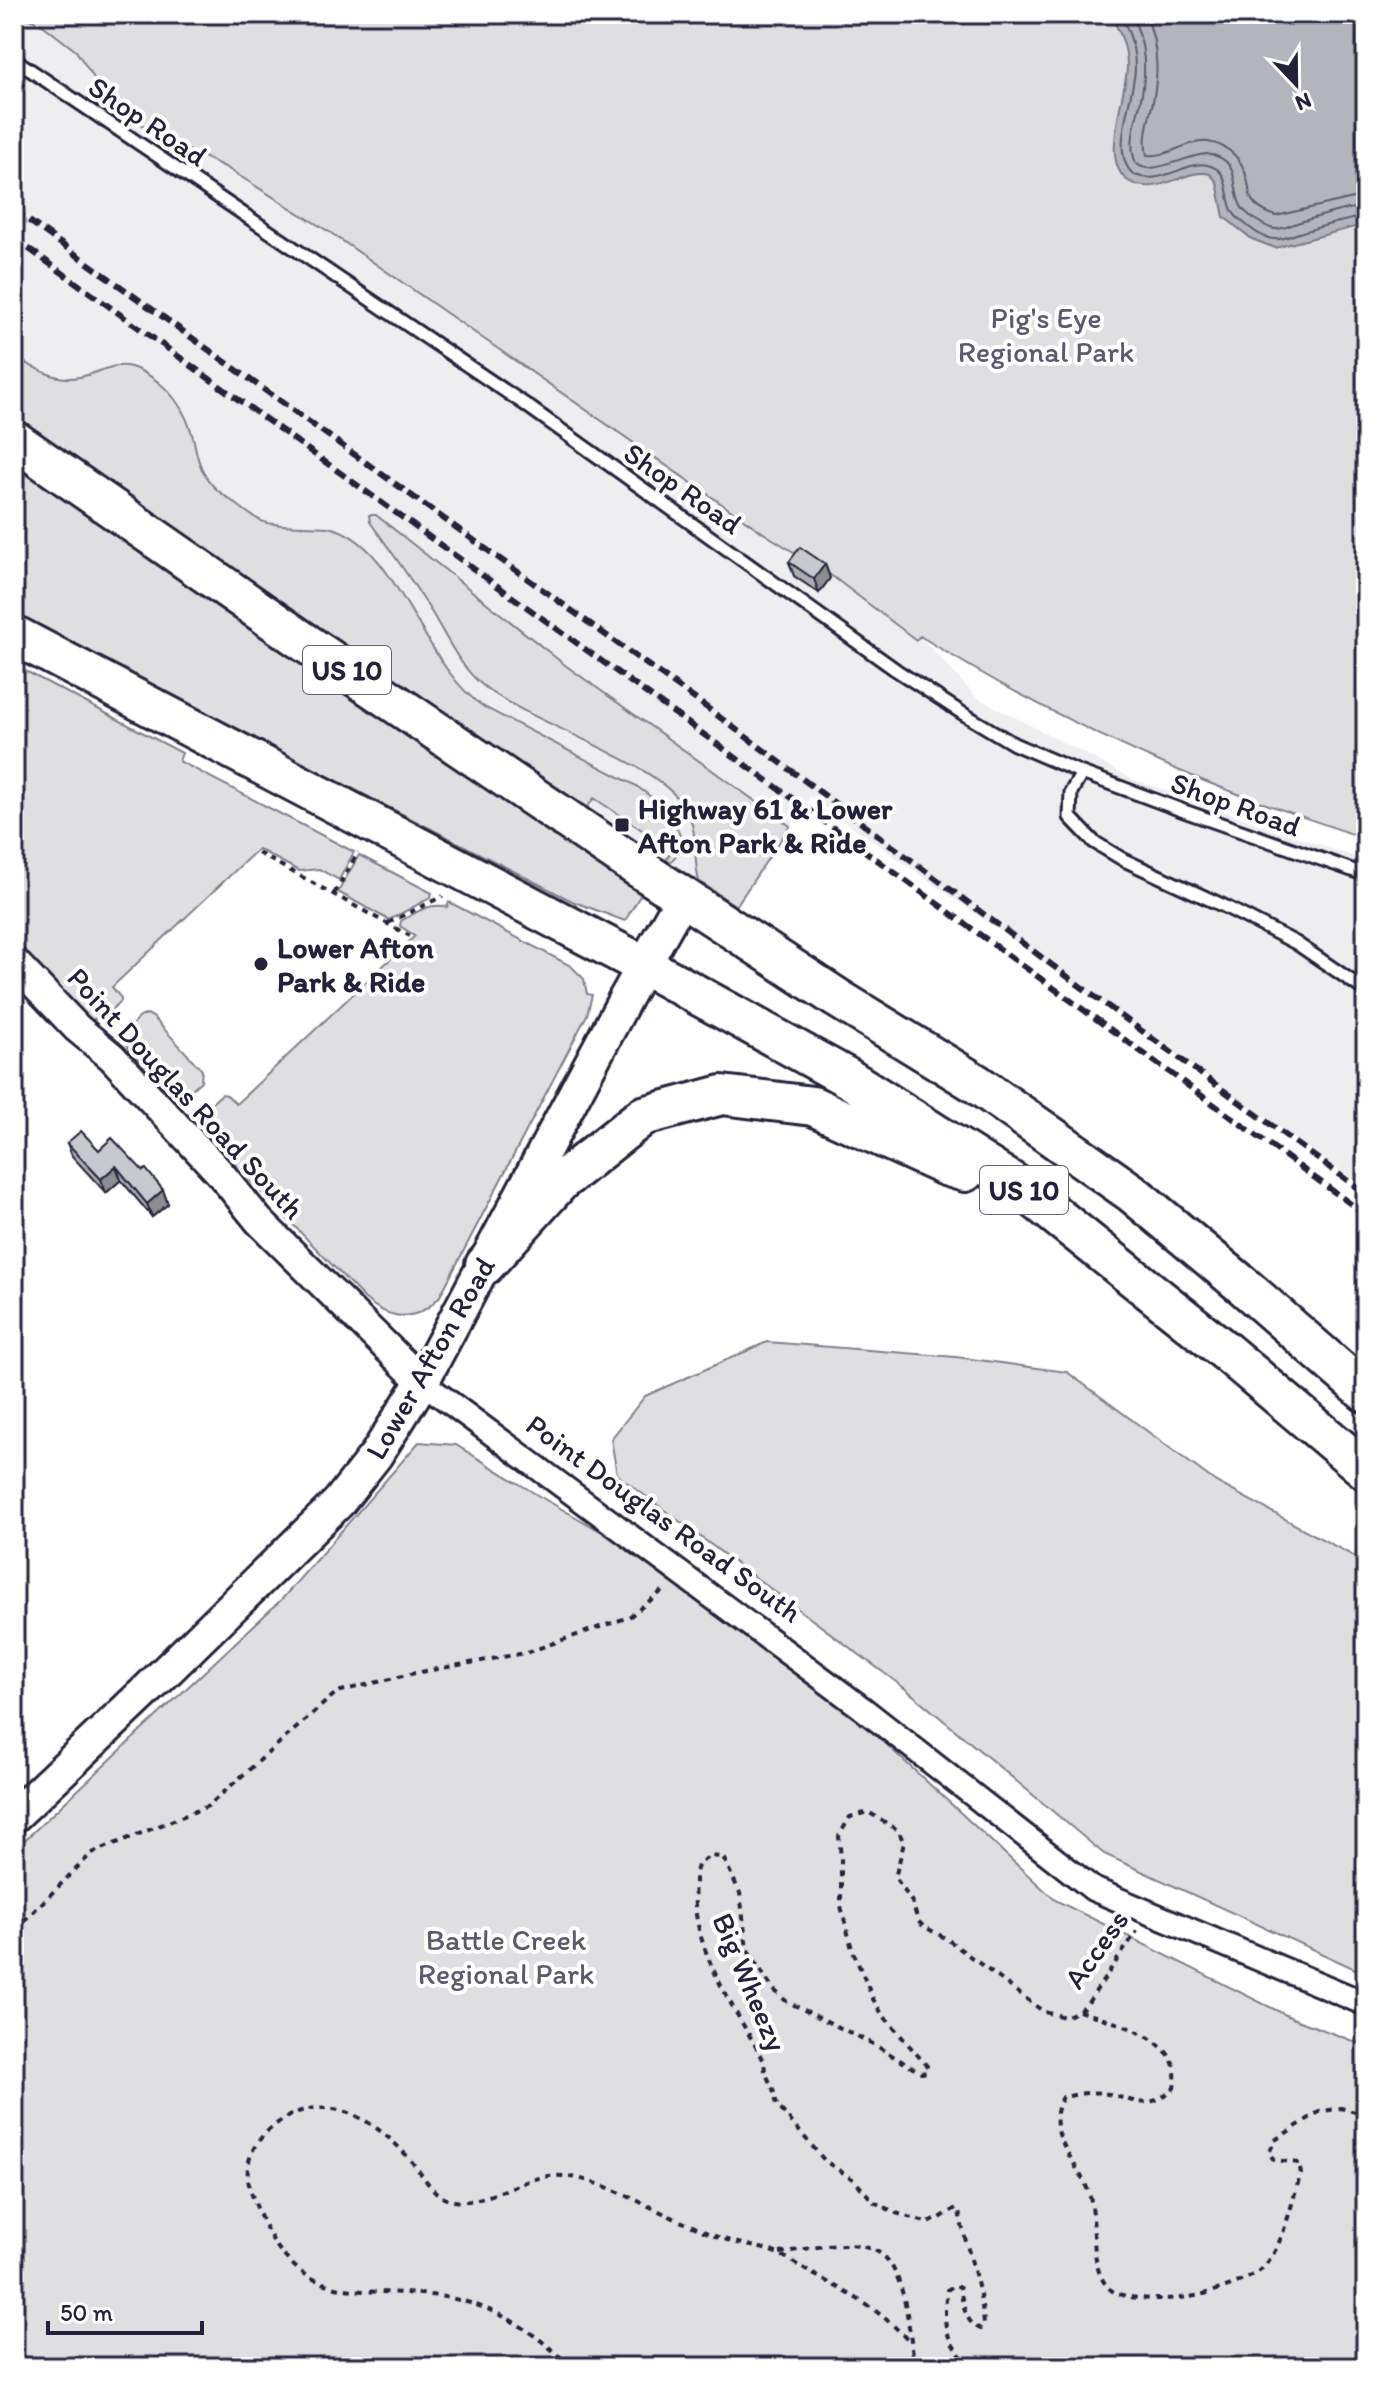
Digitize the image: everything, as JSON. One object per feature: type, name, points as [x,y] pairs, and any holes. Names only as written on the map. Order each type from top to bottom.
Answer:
[{"type":"highway","name":"US 10","points":[[14,440],[297,637],[837,998],[977,1084],[1132,1193],[1366,1393]]},
{"type":"highway","name":"US 10","points":[[14,635],[643,965],[848,1078],[1020,1187],[1224,1350],[1366,1470]]},
{"type":"highway","points":[[485,1265],[560,1182],[643,1116],[722,1095],[813,1106],[945,1166],[1020,1187]]},
{"type":"main road","name":"Lower Afton Road","points":[[14,1816],[339,1502],[376,1455],[422,1382],[643,965],[683,896]]},
{"type":"street","name":"Point Douglas Road South","points":[[14,962],[77,1028],[112,1057],[220,1173],[268,1230],[422,1382],[862,1708],[1093,1889],[1366,2004]]},
{"type":"lane","name":"Shop Road","points":[[14,59],[526,405],[896,670],[1014,744],[1224,826],[1366,875]]},
{"type":"lane","points":[[1082,773],[1071,792],[1070,817],[1094,842],[1124,860],[1296,943],[1366,991]]},
{"type":"path","points":[[334,894],[358,852]]},
{"type":"path","points":[[258,853],[410,936]]},
{"type":"path","points":[[388,923],[443,896]]},
{"type":"path","points":[[14,1928],[92,1853],[208,1806],[337,1692],[415,1673],[525,1653],[629,1617],[683,1574]]},
{"type":"path","name":"Big Wheezy","points":[[971,2367],[955,2351],[948,2339],[946,2326],[947,2290],[955,2285],[960,2287],[966,2314],[973,2326],[981,2329],[984,2326],[981,2291],[965,2243],[959,2211],[956,2208],[932,2222],[923,2223],[874,2202],[854,2180],[825,2161],[777,2105],[764,2061],[724,1991],[707,1953],[697,1920],[694,1896],[696,1872],[709,1856],[723,1857],[740,1893],[747,1949],[765,1980],[781,1997],[875,2045],[919,2072],[925,2072],[928,2069],[925,2063],[882,2014],[873,1999],[852,1949],[843,1916],[839,1836],[850,1817],[868,1812],[898,1830],[904,1843],[897,1880],[923,1926],[947,1939],[1044,2012],[1065,2017],[1079,2011]]},
{"type":"path","name":"Access","points":[[1079,2011],[1087,2004],[1149,1913]]},
{"type":"path","points":[[1079,2011],[1128,2027],[1159,2045],[1172,2058],[1176,2075],[1174,2088],[1162,2099],[1133,2103],[1101,2093],[1080,2094],[1063,2097],[1056,2109],[1055,2121],[1063,2144],[1090,2195],[1095,2223],[1094,2248],[1101,2273],[1109,2288],[1122,2296],[1171,2298],[1200,2295],[1261,2269],[1278,2246],[1301,2174],[1299,2163],[1274,2160],[1269,2153],[1275,2140],[1319,2112],[1341,2108],[1366,2115]]},
{"type":"path","points":[[571,2367],[545,2342],[511,2319],[490,2310],[420,2292],[386,2294],[349,2291],[321,2283],[291,2263],[268,2234],[246,2181],[253,2150],[263,2135],[287,2116],[310,2107],[332,2108],[356,2116],[376,2128],[399,2147],[444,2198],[474,2199],[550,2176],[579,2179],[626,2194],[725,2240],[778,2253],[872,2307],[910,2343]]},
{"type":"path","points":[[778,2253],[832,2246],[878,2251],[889,2262],[900,2284],[915,2367]]},
{"type":"shaded area","points":[[14,15],[39,19],[919,635],[976,697],[1133,779],[1366,861],[1366,1189],[810,797],[736,906],[539,779],[14,416]]},
{"type":"green space","name":"Pig's Eye Regional Park","points":[[14,14],[1366,14],[1366,839],[1235,793],[1157,761],[1019,694],[920,636],[916,640],[832,576],[765,534],[331,233],[225,167],[170,142],[123,113],[106,96],[76,51],[44,26]]},
{"type":"green space","points":[[14,357],[63,378],[80,377],[121,366],[151,377],[168,391],[181,409],[191,429],[201,467],[215,488],[263,522],[328,527],[352,537],[373,555],[392,580],[443,664],[462,688],[484,707],[635,785],[672,819],[680,841],[678,852],[670,862],[666,860],[672,850],[594,798],[586,809],[539,779],[14,416]]},
{"type":"green space","points":[[14,458],[628,881],[641,894],[625,921],[572,901],[324,774],[210,722],[14,619]]},
{"type":"green space","points":[[369,515],[376,515],[565,665],[790,826],[736,906],[699,881],[692,823],[675,795],[625,760],[530,714],[472,676],[410,578],[370,522]]},
{"type":"green space","points":[[14,665],[182,753],[179,761],[354,852],[339,880],[319,869],[299,871],[258,849],[112,987],[121,1001],[104,1016],[94,1019],[83,1017],[14,946]]},
{"type":"green space","points":[[359,855],[432,893],[430,898],[389,920],[338,892]]},
{"type":"green space","points":[[449,902],[571,966],[584,979],[587,994],[592,995],[587,1015],[440,1296],[422,1311],[402,1316],[383,1311],[364,1298],[214,1143],[203,1128],[202,1117],[222,1094],[236,1104],[415,936],[400,926],[401,921],[429,907],[447,907]]},
{"type":"green space","points":[[147,1014],[202,1070],[201,1081],[185,1095],[171,1095],[130,1051],[125,1041],[125,1031]]},
{"type":"green space","points":[[767,1342],[956,1357],[1067,1372],[1216,1482],[1361,1560],[1366,1566],[1366,1974],[1104,1854],[907,1690],[617,1475],[611,1439],[645,1396]]},
{"type":"green space","name":"Battle Creek Regional Park","points":[[419,1442],[456,1445],[744,1613],[1055,1900],[1292,2018],[1366,2046],[1366,2367],[14,2367],[14,1850],[282,1599]]},
{"type":"water","points":[[1109,14],[1366,14],[1366,224],[1275,248],[1252,239],[1224,217],[1217,182],[1210,174],[1193,174],[1148,186],[1125,178],[1117,166],[1115,150],[1127,59],[1122,39]]},
{"type":"building","points":[[800,547],[825,564],[814,579],[789,562]]},
{"type":"building","points":[[81,1131],[99,1150],[112,1138],[143,1171],[146,1169],[163,1190],[147,1204],[116,1166],[101,1179],[67,1143]]},
{"type":"railway","points":[[14,210],[706,707],[1076,983],[1366,1194]]},
{"type":"railway","points":[[14,238],[1366,1215]]},
{"type":"place","name":"Highway 61 & Lower Afton Park & Ride","points":[[622,825]]},
{"type":"place","name":"Lower Afton Park & Ride","points":[[261,964]]}]
